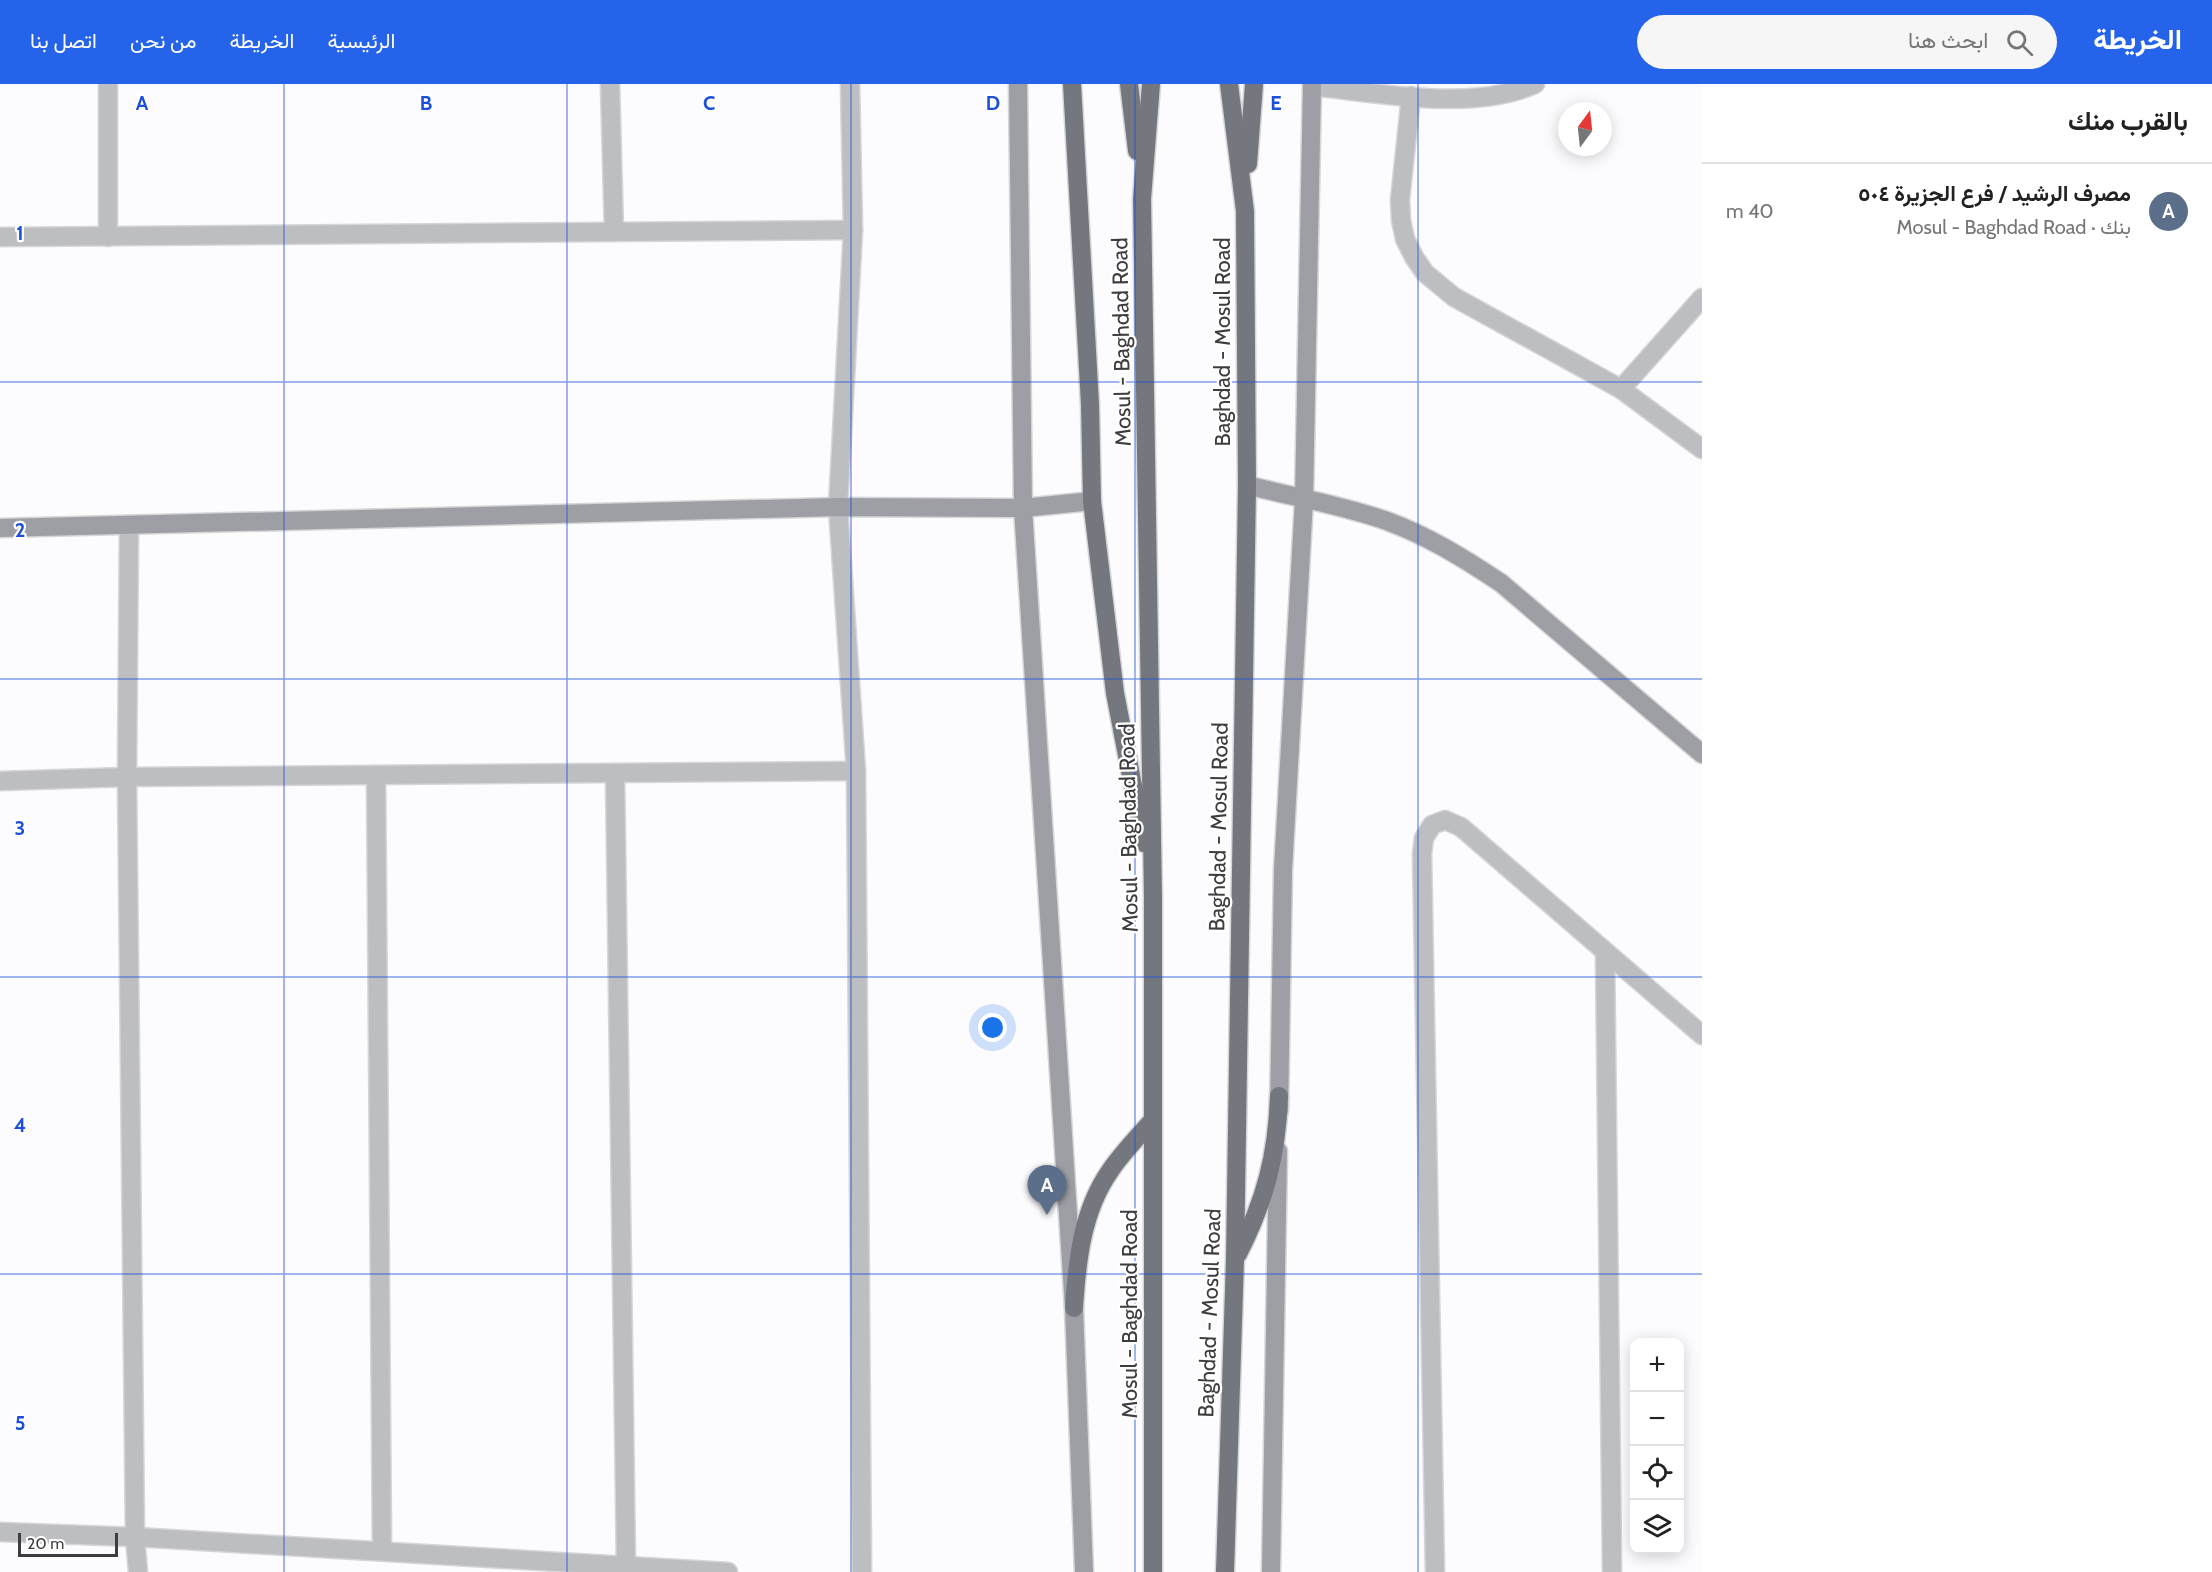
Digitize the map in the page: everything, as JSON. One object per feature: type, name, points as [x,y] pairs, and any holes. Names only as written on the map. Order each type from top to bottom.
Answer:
[{"type":"highway","points":[[1072,84],[1090,404],[1092,501],[1115,693],[1153,898]]},
{"type":"highway","points":[[1129,84],[1143,199]]},
{"type":"highway","name":"Mosul - Baghdad Road","points":[[1151,84],[1143,199],[1153,898],[1154,1572]]},
{"type":"highway","name":"Baghdad - Mosul Road","points":[[1225,1572],[1235,1259],[1247,485],[1245,211],[1229,84]]},
{"type":"highway","points":[[1245,211],[1254,84]]},
{"type":"highway","points":[[1235,1259],[1264,1197],[1273,1164],[1278,1131],[1279,1096]]},
{"type":"highway","points":[[1074,1308],[1081,1239],[1092,1204],[1110,1171],[1152,1121]]},
{"type":"main road","points":[[1018,84],[1023,508],[1074,1308],[1084,1572]]},
{"type":"main road","points":[[1271,1572],[1283,870],[1304,500],[1312,85]]},
{"type":"main road","points":[[1247,485],[1346,509],[1387,522],[1426,538],[1465,559],[1501,583],[1534,610],[1702,754]]},
{"type":"main road","points":[[0,528],[838,507],[1023,508],[1092,501]]},
{"type":"street","points":[[108,84],[108,237]]},
{"type":"street","points":[[610,84],[614,232]]},
{"type":"street","points":[[850,84],[853,230],[838,507],[856,771],[862,1572]]},
{"type":"street","points":[[1312,85],[1411,96],[1476,98],[1503,94],[1535,84]]},
{"type":"street","points":[[1411,96],[1400,200],[1401,220],[1414,257],[1425,273],[1454,297],[1621,389],[1702,449]]},
{"type":"street","points":[[0,237],[853,230]]},
{"type":"street","points":[[1621,389],[1702,298]]},
{"type":"street","points":[[129,525],[127,777],[135,1537],[138,1572]]},
{"type":"street","points":[[0,782],[127,777],[856,771]]},
{"type":"street","points":[[615,773],[626,1566]]},
{"type":"street","points":[[376,775],[382,1551]]},
{"type":"street","points":[[1435,1572],[1422,854],[1424,838],[1431,825],[1445,820],[1461,827],[1702,1035]]},
{"type":"street","points":[[1605,952],[1612,1572]]},
{"type":"street","points":[[0,1532],[135,1537],[728,1572]]},
{"type":"place","name":"مصرف الرشيد / فرع الجزيرة ٥٠٤","points":[[1047,1215]]}]
